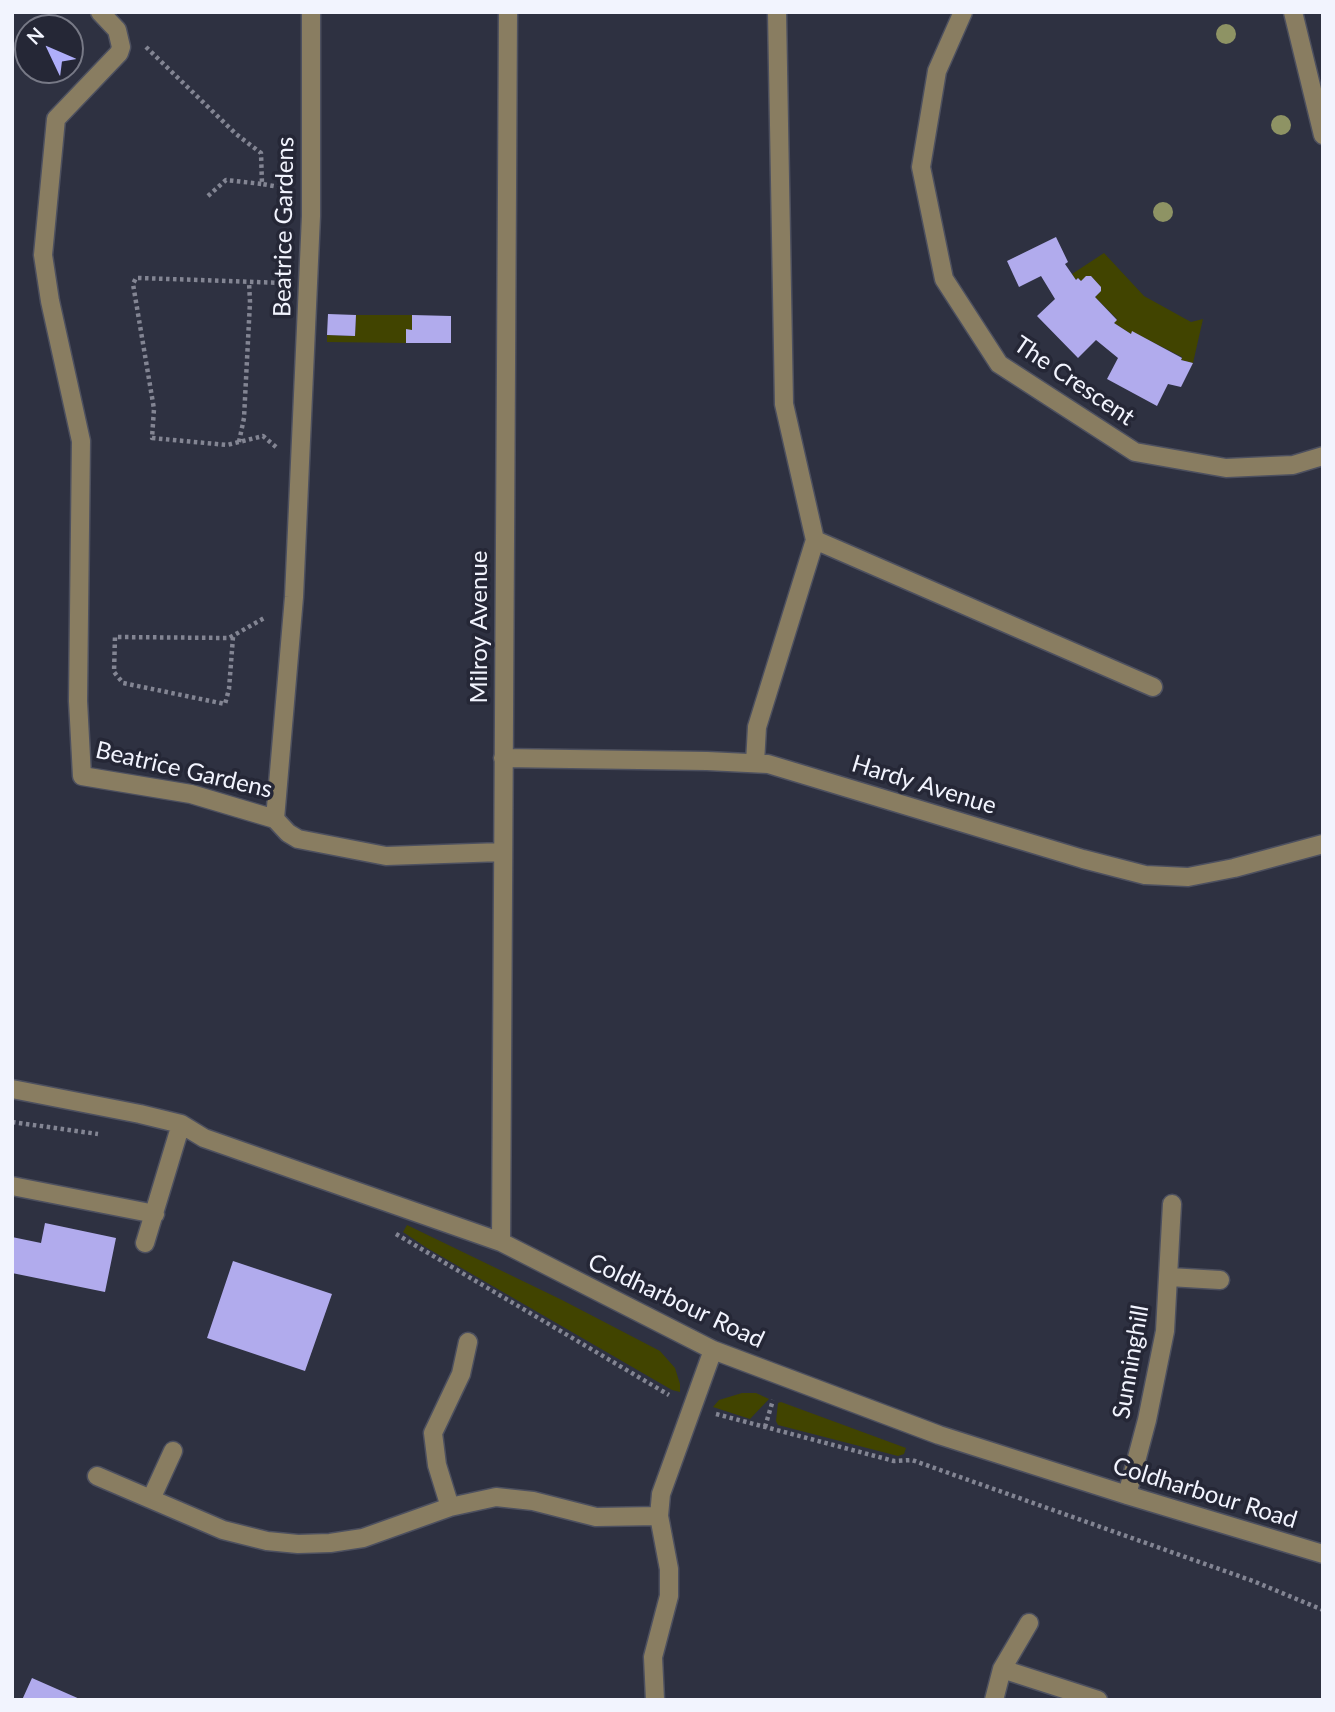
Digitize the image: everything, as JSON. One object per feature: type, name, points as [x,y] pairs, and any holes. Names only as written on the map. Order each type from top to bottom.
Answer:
[{"type":"street","name":"Beatrice Gardens","points":[[100,12],[119,34],[121,45],[118,54],[55,121],[43,255],[50,301],[80,441],[78,701],[82,776],[191,794],[275,819],[293,597],[311,193],[311,12]]},
{"type":"street","name":"Milroy Avenue","points":[[501,1242],[508,12]]},
{"type":"street","points":[[755,762],[757,727],[815,540],[783,404],[777,12]]},
{"type":"street","name":"The Crescent","points":[[962,12],[937,71],[922,167],[944,279],[999,364],[1135,452],[1226,468],[1293,465],[1323,456]]},
{"type":"street","points":[[1293,12],[1323,135]]},
{"type":"street","points":[[815,540],[1153,687]]},
{"type":"street","name":"Hardy Avenue","points":[[503,758],[755,762],[787,769],[1083,859],[1145,875],[1188,877],[1234,868],[1323,844]]},
{"type":"street","points":[[275,819],[298,839],[386,856],[502,852]]},
{"type":"street","name":"Coldharbour Road","points":[[12,1089],[181,1124],[204,1138],[501,1242],[713,1350],[939,1435],[1323,1554]]},
{"type":"street","points":[[145,1243],[181,1124]]},
{"type":"street","points":[[12,1186],[155,1214]]},
{"type":"street","name":"Sunninghill","points":[[1127,1495],[1165,1331],[1172,1204]]},
{"type":"street","name":"Sunninghill","points":[[1168,1278],[1220,1280]]},
{"type":"street","points":[[450,1507],[437,1465],[433,1437],[436,1423],[461,1374],[468,1342]]},
{"type":"street","points":[[655,1700],[653,1657],[666,1610],[669,1583],[659,1516],[661,1494],[713,1350]]},
{"type":"street","points":[[151,1499],[173,1451]]},
{"type":"street","points":[[97,1476],[223,1530],[267,1541],[298,1545],[363,1538],[450,1507],[485,1498],[508,1497],[534,1501],[596,1517],[659,1516]]},
{"type":"street","points":[[994,1700],[1002,1669],[1029,1623]]},
{"type":"street","points":[[1002,1669],[1098,1700]]},
{"type":"path","points":[[142,47],[147,47],[236,134],[261,153],[262,184]]},
{"type":"path","points":[[208,196],[226,180],[311,193]]},
{"type":"path","points":[[280,451],[263,436],[227,445],[152,438],[154,409],[134,281],[141,278],[289,283]]},
{"type":"path","points":[[239,442],[244,418],[249,282]]},
{"type":"path","points":[[233,637],[229,689],[225,704],[123,683],[114,672],[115,637],[233,637],[271,614]]},
{"type":"path","points":[[12,1122],[104,1135]]},
{"type":"path","points":[[386,1227],[675,1398],[714,1414],[868,1455],[896,1461],[912,1460],[1244,1577],[1323,1611]]},
{"type":"shaded area","points":[[1104,253],[1144,296],[1191,322],[1203,319],[1193,363],[1181,360],[1182,357],[1133,332],[1131,334],[1114,323],[1117,319],[1095,297],[1101,287],[1091,276],[1081,281],[1078,278],[1076,280],[1072,274]]},
{"type":"shaded area","points":[[356,315],[412,315],[412,330],[406,330],[406,343],[327,342],[327,335],[355,336]]},
{"type":"shaded area","points":[[407,1225],[660,1351],[675,1368],[680,1392],[672,1390],[427,1248],[403,1232]]},
{"type":"shaded area","points":[[742,1393],[756,1393],[769,1399],[750,1419],[713,1407],[719,1400]]},
{"type":"shaded area","points":[[778,1403],[906,1448],[904,1454],[898,1456],[778,1425]]},
{"type":"building","points":[[1056,237],[1068,262],[1065,264],[1076,280],[1078,278],[1081,281],[1086,276],[1091,276],[1101,287],[1095,297],[1117,320],[1114,323],[1182,358],[1181,360],[1193,363],[1181,387],[1168,384],[1157,406],[1107,379],[1118,358],[1096,340],[1078,358],[1037,316],[1055,299],[1041,276],[1019,287],[1007,261]]},
{"type":"building","points":[[328,314],[356,315],[355,336],[327,335]]},
{"type":"building","points":[[412,315],[451,316],[451,343],[406,343],[406,329],[412,330]]},
{"type":"building","points":[[45,1223],[116,1238],[105,1292],[12,1273],[12,1237],[41,1243]]},
{"type":"building","points":[[233,1261],[332,1294],[305,1371],[207,1338]]},
{"type":"building","points":[[32,1678],[82,1700],[22,1700]]}]
